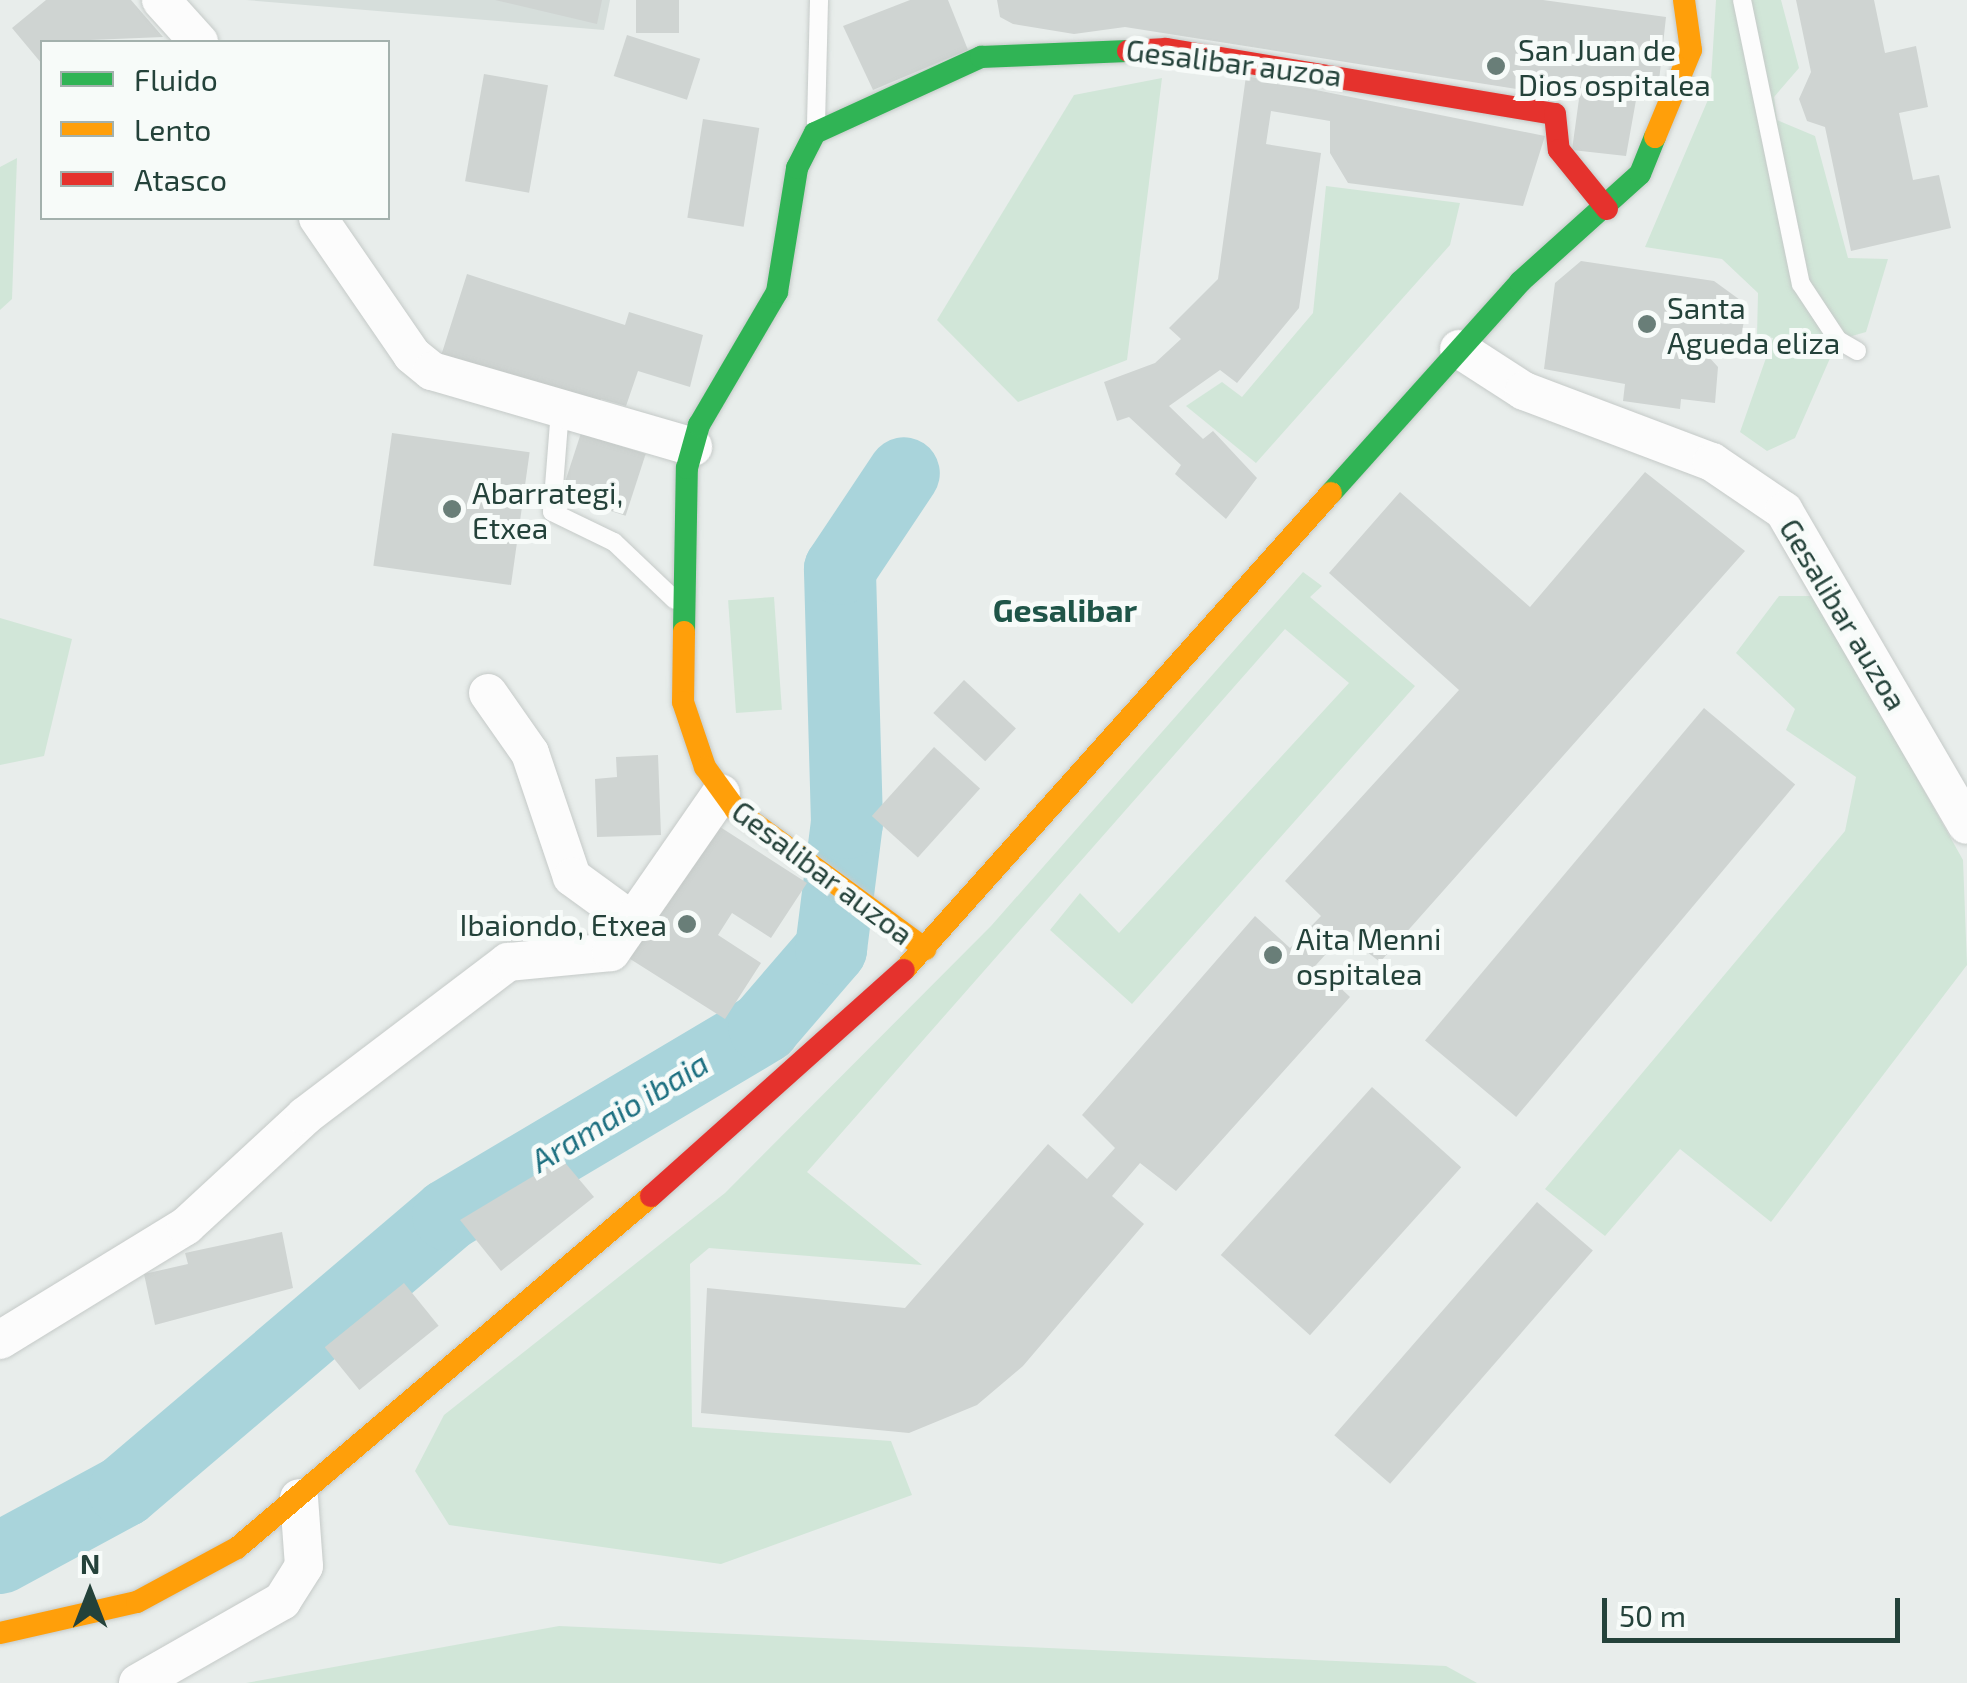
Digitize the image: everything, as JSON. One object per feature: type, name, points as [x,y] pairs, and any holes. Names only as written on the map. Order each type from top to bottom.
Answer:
[{"type":"main road","points":[[0,1633],[137,1602],[237,1548],[824,1049],[925,949],[1520,282],[1607,210],[1640,174],[1665,128],[1691,50],[1684,0]]},
{"type":"main road","name":"Gesalibar auzoa","points":[[925,949],[818,872],[721,793],[683,702],[681,606],[693,447],[777,292],[797,168],[815,133],[867,102],[982,58],[1166,49],[1554,114],[1559,150],[1607,210]]},
{"type":"street","points":[[162,0],[197,40]]},
{"type":"street","points":[[319,220],[412,355],[432,371],[693,447]]},
{"type":"street","name":"Gesalibar auzoa","points":[[1459,350],[1524,391],[1712,462],[1784,510],[1967,825]]},
{"type":"street","points":[[488,693],[530,754],[572,877],[635,922]]},
{"type":"street","name":"Gesalibar auzoa","points":[[0,1340],[186,1226],[305,1116],[508,962],[611,952],[721,793]]},
{"type":"street","points":[[138,1683],[282,1601],[304,1566],[299,1498]]},
{"type":"lane","name":"Gesalibar auzoa","points":[[815,133],[819,0]]},
{"type":"lane","points":[[1742,0],[1801,284],[1838,340],[1856,351]]},
{"type":"lane","points":[[560,410],[552,512],[614,542],[681,606]]},
{"type":"shaded area","points":[[246,0],[610,0],[604,30]]},
{"type":"green space","points":[[1716,0],[1781,0],[1799,68],[1774,97],[1777,120],[1815,136],[1848,258],[1888,259],[1866,332],[1838,340],[1795,438],[1767,451],[1740,432],[1773,338],[1757,335],[1758,293],[1722,259],[1645,247],[1710,95]]},
{"type":"green space","points":[[1162,78],[1127,360],[1018,402],[937,320],[1074,95]]},
{"type":"green space","points":[[17,158],[12,299],[0,310],[0,167]]},
{"type":"green space","points":[[1326,186],[1460,203],[1450,245],[1256,463],[1186,406],[1222,382],[1242,397],[1313,313]]},
{"type":"green space","points":[[1303,572],[1322,586],[1310,597],[1415,686],[1132,1004],[1050,930],[1080,893],[1119,933],[1349,683],[1285,629],[807,1172],[922,1265],[709,1248],[690,1264],[692,1427],[891,1441],[912,1495],[721,1564],[449,1525],[415,1471],[444,1415],[725,1193],[991,926]]},
{"type":"green space","points":[[1779,596],[1815,596],[1963,860],[1967,965],[1771,1222],[1680,1149],[1605,1236],[1545,1189],[1845,831],[1856,777],[1786,730],[1795,709],[1736,653]]},
{"type":"green space","points":[[774,597],[782,710],[736,713],[728,600]]},
{"type":"green space","points":[[0,618],[72,639],[44,756],[0,765]]},
{"type":"green space","points":[[559,1626],[1446,1666],[1477,1683],[246,1683]]},
{"type":"building","points":[[46,0],[131,0],[163,37],[40,40],[40,62],[12,28]]},
{"type":"building","points":[[495,0],[602,0],[597,24]]},
{"type":"building","points":[[636,0],[679,0],[679,33],[636,33]]},
{"type":"building","points":[[910,0],[948,0],[968,50],[873,90],[843,26]]},
{"type":"building","name":"San Juan de Dios ospitalea","points":[[997,0],[1543,0],[1666,17],[1658,90],[1638,89],[1626,156],[1572,150],[1579,99],[1125,27],[1074,34],[1013,24],[1000,17]]},
{"type":"building","points":[[1796,0],[1874,0],[1885,53],[1916,46],[1928,107],[1899,113],[1913,180],[1939,175],[1951,228],[1851,251],[1825,127],[1807,121],[1799,99],[1811,72]]},
{"type":"building","points":[[627,35],[700,59],[687,100],[614,76]]},
{"type":"building","points":[[484,74],[548,85],[529,193],[465,181]]},
{"type":"building","points":[[1246,76],[1545,136],[1523,206],[1348,183],[1330,153],[1330,121],[1271,111],[1266,144],[1321,153],[1299,308],[1237,383],[1220,370],[1169,406],[1203,439],[1213,431],[1257,478],[1226,519],[1175,474],[1181,465],[1129,417],[1117,421],[1104,382],[1155,363],[1181,339],[1169,328],[1218,279]]},
{"type":"building","points":[[703,119],[759,128],[744,227],[687,218]]},
{"type":"building","name":"Santa Agueda eliza","points":[[1581,261],[1714,281],[1747,305],[1740,342],[1708,356],[1718,367],[1715,403],[1681,399],[1680,409],[1623,401],[1625,384],[1544,369],[1555,283]]},
{"type":"building","points":[[467,274],[625,325],[629,312],[703,335],[690,387],[638,371],[626,406],[601,399],[598,409],[440,359]]},
{"type":"building","name":"Abarrategi, Etxea","points":[[392,433],[530,452],[511,585],[373,566]]},
{"type":"building","points":[[581,433],[646,454],[626,516],[561,495]]},
{"type":"building","name":"Aita Menni ospitalea","points":[[1645,472],[1745,551],[1380,962],[1344,934],[1316,965],[1350,997],[1176,1191],[1140,1163],[1112,1196],[1144,1224],[1023,1366],[977,1405],[909,1433],[701,1413],[707,1288],[905,1308],[1048,1144],[1087,1179],[1115,1148],[1082,1115],[1255,916],[1290,948],[1321,916],[1285,881],[1459,690],[1329,573],[1400,492],[1530,607]]},
{"type":"building","points":[[964,680],[1016,728],[985,761],[933,713]]},
{"type":"building","points":[[1704,708],[1795,784],[1516,1117],[1425,1040]]},
{"type":"building","points":[[934,747],[980,788],[918,858],[872,816]]},
{"type":"building","points":[[658,755],[661,835],[597,837],[595,779],[617,777],[616,757]]},
{"type":"building","name":"Ibaiondo, Etxea","points":[[714,823],[807,883],[771,938],[732,913],[718,935],[761,963],[725,1019],[627,957]]},
{"type":"building","points":[[1372,1087],[1461,1167],[1310,1335],[1221,1255]]},
{"type":"building","points":[[562,1159],[594,1197],[501,1271],[460,1220]]},
{"type":"building","points":[[1537,1202],[1593,1251],[1390,1484],[1334,1435]]},
{"type":"building","points":[[282,1232],[293,1288],[155,1325],[144,1274],[188,1264],[185,1253]]},
{"type":"building","points":[[404,1283],[439,1326],[359,1390],[325,1347]]},
{"type":"waterway","name":"Aramaio ibaia","points":[[0,1558],[124,1491],[448,1215],[764,1027],[831,949],[847,823],[840,569],[904,473]]},
{"type":"traffic: fast","points":[[684,632],[687,468],[699,425],[777,292],[797,168],[815,133],[981,57],[1128,51]]},
{"type":"traffic: fast","points":[[1331,493],[1520,282],[1640,174],[1655,137]]},
{"type":"traffic: slow","points":[[1655,137],[1691,50],[1684,0]]},
{"type":"traffic: slow","points":[[904,970],[1331,493]]},
{"type":"traffic: slow","points":[[684,632],[683,702],[705,767],[736,810],[925,949]]},
{"type":"traffic: slow","points":[[0,1633],[137,1602],[237,1548],[651,1196]]},
{"type":"traffic: jam","points":[[1128,51],[1166,49],[1555,114],[1559,150],[1607,209]]},
{"type":"traffic: jam","points":[[651,1196],[904,970]]},
{"type":"place","name":"San Juan de Dios ospitalea","points":[[1496,66]]},
{"type":"place","name":"Santa Agueda eliza","points":[[1647,324]]},
{"type":"place","name":"Abarrategi, Etxea","points":[[452,509]]},
{"type":"place","name":"Ibaiondo, Etxea","points":[[687,924]]},
{"type":"place","name":"Aita Menni ospitalea","points":[[1273,955]]},
{"type":"district","name":"Gesalibar","points":[[1065,609]]}]
